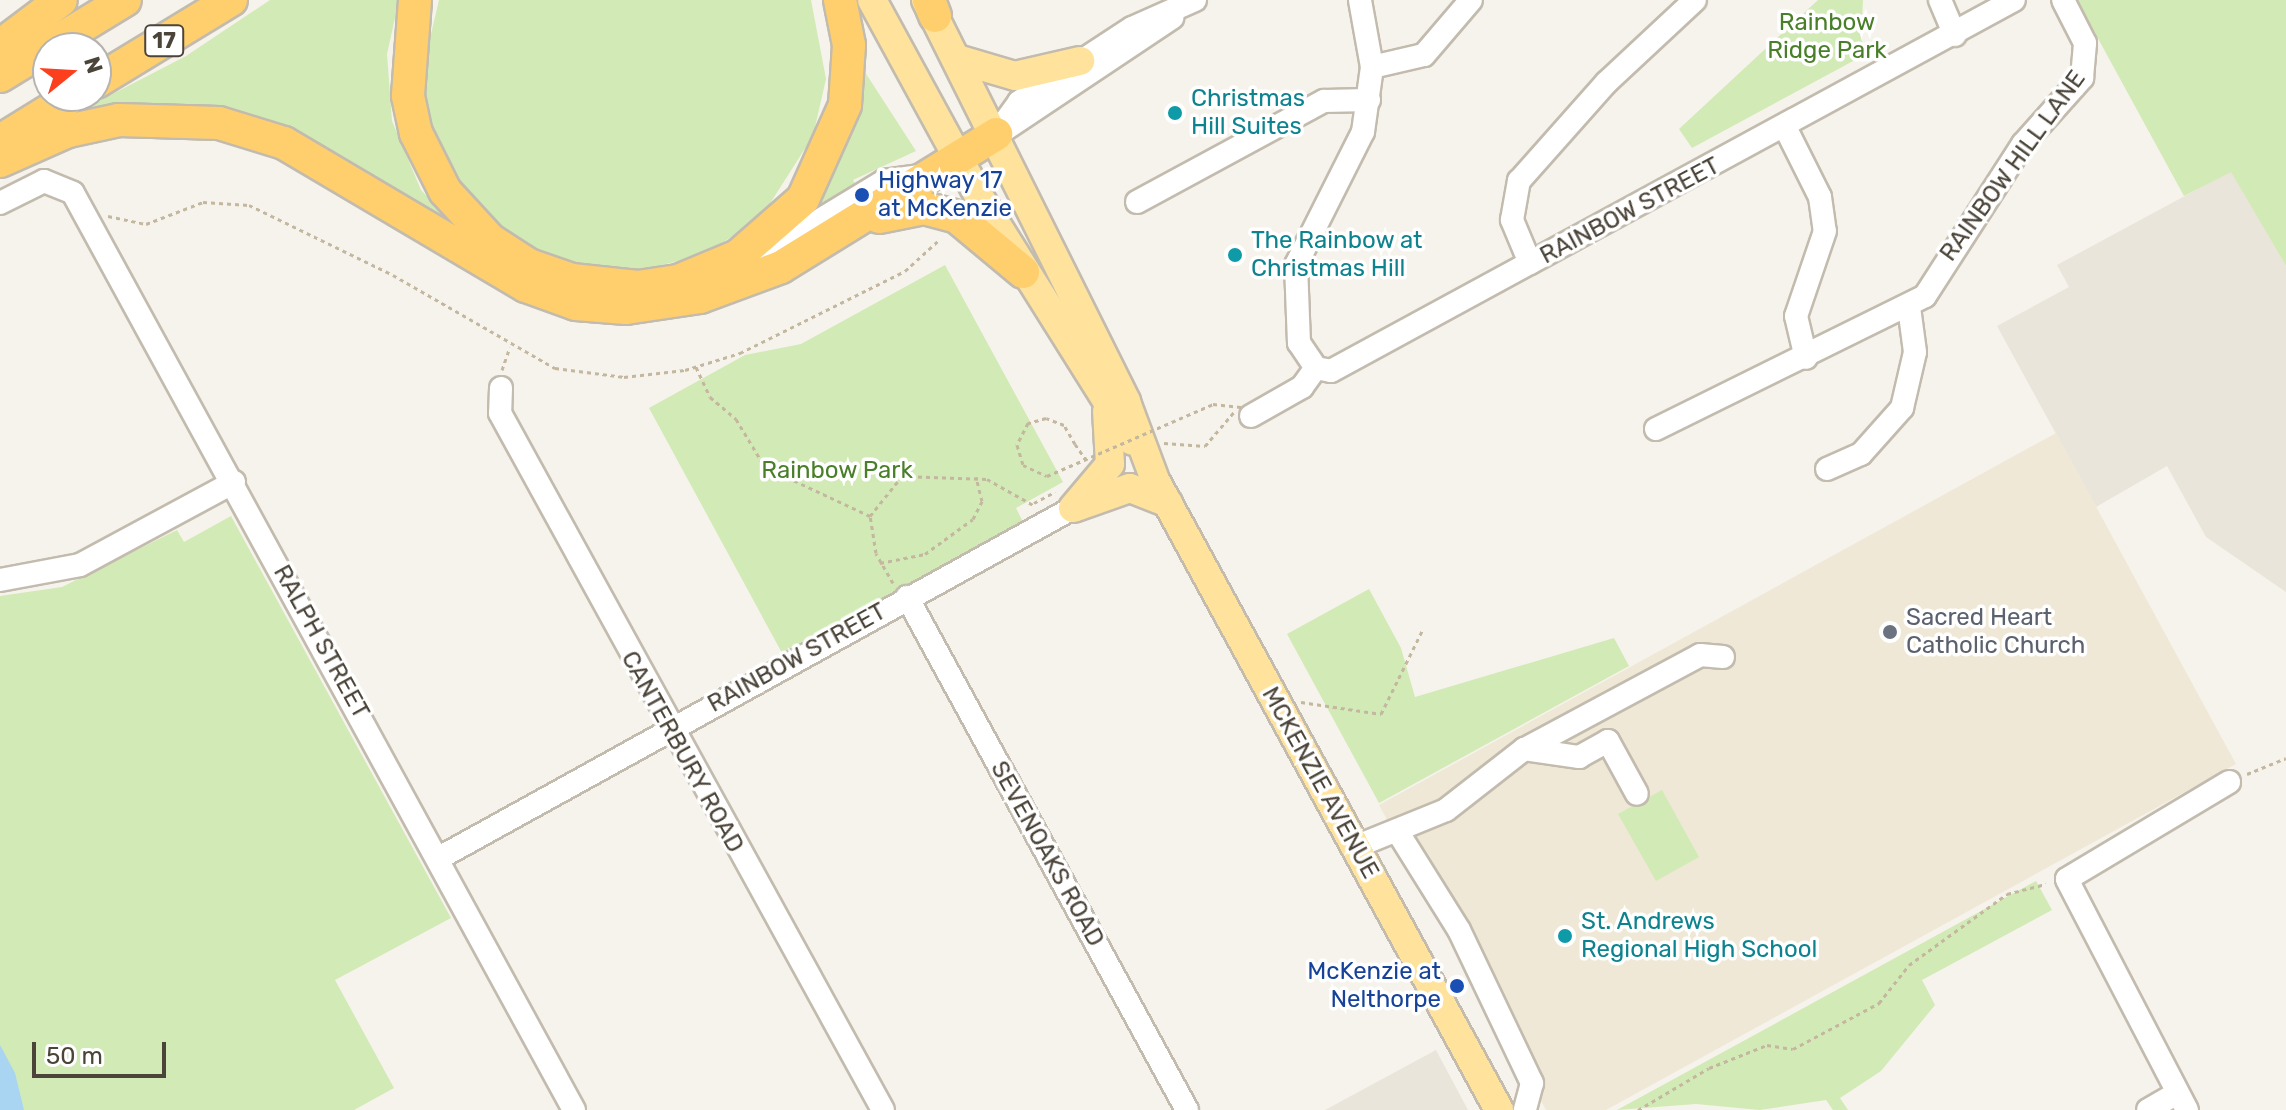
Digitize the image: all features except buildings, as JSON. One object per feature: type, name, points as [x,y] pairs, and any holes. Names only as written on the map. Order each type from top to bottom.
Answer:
[{"type":"highway","points":[[0,46],[61,0]]},
{"type":"highway","name":"17","points":[[0,76],[125,0]]},
{"type":"highway","name":"17","points":[[112,72],[231,0]]},
{"type":"highway","points":[[415,0],[408,96],[416,133],[445,191],[490,240],[529,265],[572,280],[638,287],[678,281],[738,256],[803,199],[821,173],[845,105],[849,45],[840,0]]},
{"type":"highway","points":[[0,141],[47,112]]},
{"type":"highway","points":[[0,161],[68,131],[119,120],[219,123],[284,143],[526,286],[576,304],[658,306],[758,275],[856,222],[996,134]]},
{"type":"highway","points":[[856,222],[924,208],[957,217],[1023,272]]},
{"type":"main road","name":"MCKENZIE AVENUE","points":[[872,0],[946,166],[1023,272],[1107,410],[1142,454],[1499,1110]]},
{"type":"main road","name":"MCKENZIE AVENUE","points":[[930,5],[1126,402],[1142,454]]},
{"type":"main road","points":[[957,59],[1015,76],[1080,61]]},
{"type":"main road","points":[[1064,513],[1110,464],[1107,410]]},
{"type":"main road","points":[[1064,513],[1130,488],[1168,503]]},
{"type":"street","points":[[1246,411],[1302,387],[1316,368],[1299,343],[1296,265],[1357,146],[1369,100],[1372,67],[1360,0]]},
{"type":"street","points":[[1372,67],[1424,55],[1471,0]]},
{"type":"street","points":[[1530,263],[1512,220],[1519,181],[1607,82],[1695,0]]},
{"type":"street","points":[[1940,0],[1955,35]]},
{"type":"street","name":"RAINBOW STREET","points":[[1316,368],[1331,371],[1786,129],[2014,0]]},
{"type":"street","name":"RAINBOW HILL LANE","points":[[1656,429],[1806,358],[1925,296],[2023,144],[2082,78],[2085,43],[2063,0]]},
{"type":"street","points":[[996,134],[1019,102],[1080,61],[1190,3]]},
{"type":"street","points":[[996,134],[1147,39],[1190,3]]},
{"type":"street","points":[[1137,202],[1324,101],[1369,100]]},
{"type":"street","points":[[1786,129],[1820,197],[1825,231],[1796,316],[1806,358]]},
{"type":"street","points":[[758,275],[787,240],[884,181],[946,166]]},
{"type":"street","name":"RALPH STREET","points":[[0,203],[33,183],[55,184],[73,193],[234,482],[574,1110]]},
{"type":"street","points":[[1827,469],[1861,454],[1902,408],[1915,352],[1909,307]]},
{"type":"street","name":"CANTERBURY ROAD","points":[[501,388],[500,413],[668,730],[883,1110]]},
{"type":"street","points":[[0,580],[80,565],[234,482]]},
{"type":"street","name":"RAINBOW STREET","points":[[439,858],[905,598],[1064,513]]},
{"type":"street","name":"SEVENOAKS ROAD","points":[[905,598],[1187,1110]]},
{"type":"street","points":[[1355,847],[1399,834],[1446,810],[1524,749],[1700,655],[1723,657]]},
{"type":"street","points":[[1524,749],[1579,757],[1608,741],[1637,794]]},
{"type":"street","points":[[2148,1110],[2183,1102],[2067,879],[2229,782]]},
{"type":"street","points":[[1399,834],[1459,930],[1532,1083],[1525,1110]]},
{"type":"path","points":[[696,367],[710,397],[736,419],[765,467],[870,516]]},
{"type":"path","points":[[1075,444],[1064,425],[1046,418],[1028,423],[1017,445],[1023,465],[1047,476],[1213,404],[1246,411]]},
{"type":"path","points":[[1142,454],[1166,442],[1205,446],[1225,417],[1246,411]]},
{"type":"path","points":[[870,516],[902,476],[976,477],[1064,513]]},
{"type":"path","points":[[880,563],[925,554],[973,519],[982,501],[976,477]]},
{"type":"path","points":[[870,516],[880,563],[905,598]]},
{"type":"path","points":[[1274,698],[1381,714],[1422,631]]},
{"type":"path","points":[[2229,782],[2286,758]]},
{"type":"path","points":[[1638,1110],[1709,1068],[1767,1045],[1793,1049],[1879,1003],[1909,965],[2007,894],[2067,879]]},
{"type":"shaded area","points":[[2231,171],[2286,266],[2286,592],[2206,537],[2167,466],[2096,507],[1997,326],[2069,287],[2057,265]]},
{"type":"shaded area","points":[[2056,433],[2236,764],[1606,1110],[1546,1110],[1379,805]]},
{"type":"shaded area","points":[[1436,1050],[1468,1110],[1325,1110]]},
{"type":"green space","points":[[270,0],[399,0],[387,54],[392,121],[421,190],[480,252],[317,153],[70,116],[78,112],[112,112],[112,94],[186,56]]},
{"type":"green space","points":[[439,0],[811,0],[826,79],[813,136],[762,216],[706,254],[618,276],[534,257],[454,193],[428,132],[423,68]]},
{"type":"green space","name":"Rainbow Ridge Park","points":[[1818,0],[1863,0],[1861,39],[1868,53],[1692,148],[1679,129]]},
{"type":"green space","points":[[2077,0],[2286,0],[2286,266],[2231,172],[2184,196]]},
{"type":"green space","points":[[861,66],[916,151],[853,180],[856,185],[812,212],[848,135]]},
{"type":"green space","name":"Rainbow Park","points":[[945,265],[1063,482],[1016,508],[1023,522],[782,653],[649,408],[745,355],[801,344]]},
{"type":"green space","points":[[231,516],[451,918],[335,980],[394,1088],[354,1110],[0,1110],[0,596],[62,587],[177,530],[184,542]]},
{"type":"green space","points":[[1369,589],[1401,648],[1415,697],[1614,638],[1629,666],[1379,803],[1287,634]]},
{"type":"green space","points":[[1662,790],[1699,857],[1656,881],[1618,814]]},
{"type":"green space","points":[[2036,881],[2052,910],[1922,980],[1935,1005],[1881,1071],[1840,1098],[1848,1110],[1833,1110],[1826,1100],[1760,1110],[1696,1104],[1617,1110]]},
{"type":"water","points":[[0,1045],[15,1073],[24,1110],[0,1110]]},
{"type":"place","name":"Christmas Hill Suites","points":[[1175,113]]},
{"type":"place","name":"Highway 17 at McKenzie","points":[[862,195]]},
{"type":"place","name":"The Rainbow at Christmas Hill","points":[[1235,255]]},
{"type":"place","name":"Sacred Heart Catholic Church","points":[[1890,632]]},
{"type":"place","name":"St. Andrews Regional High School","points":[[1565,936]]},
{"type":"place","name":"McKenzie at Nelthorpe","points":[[1457,986]]}]
